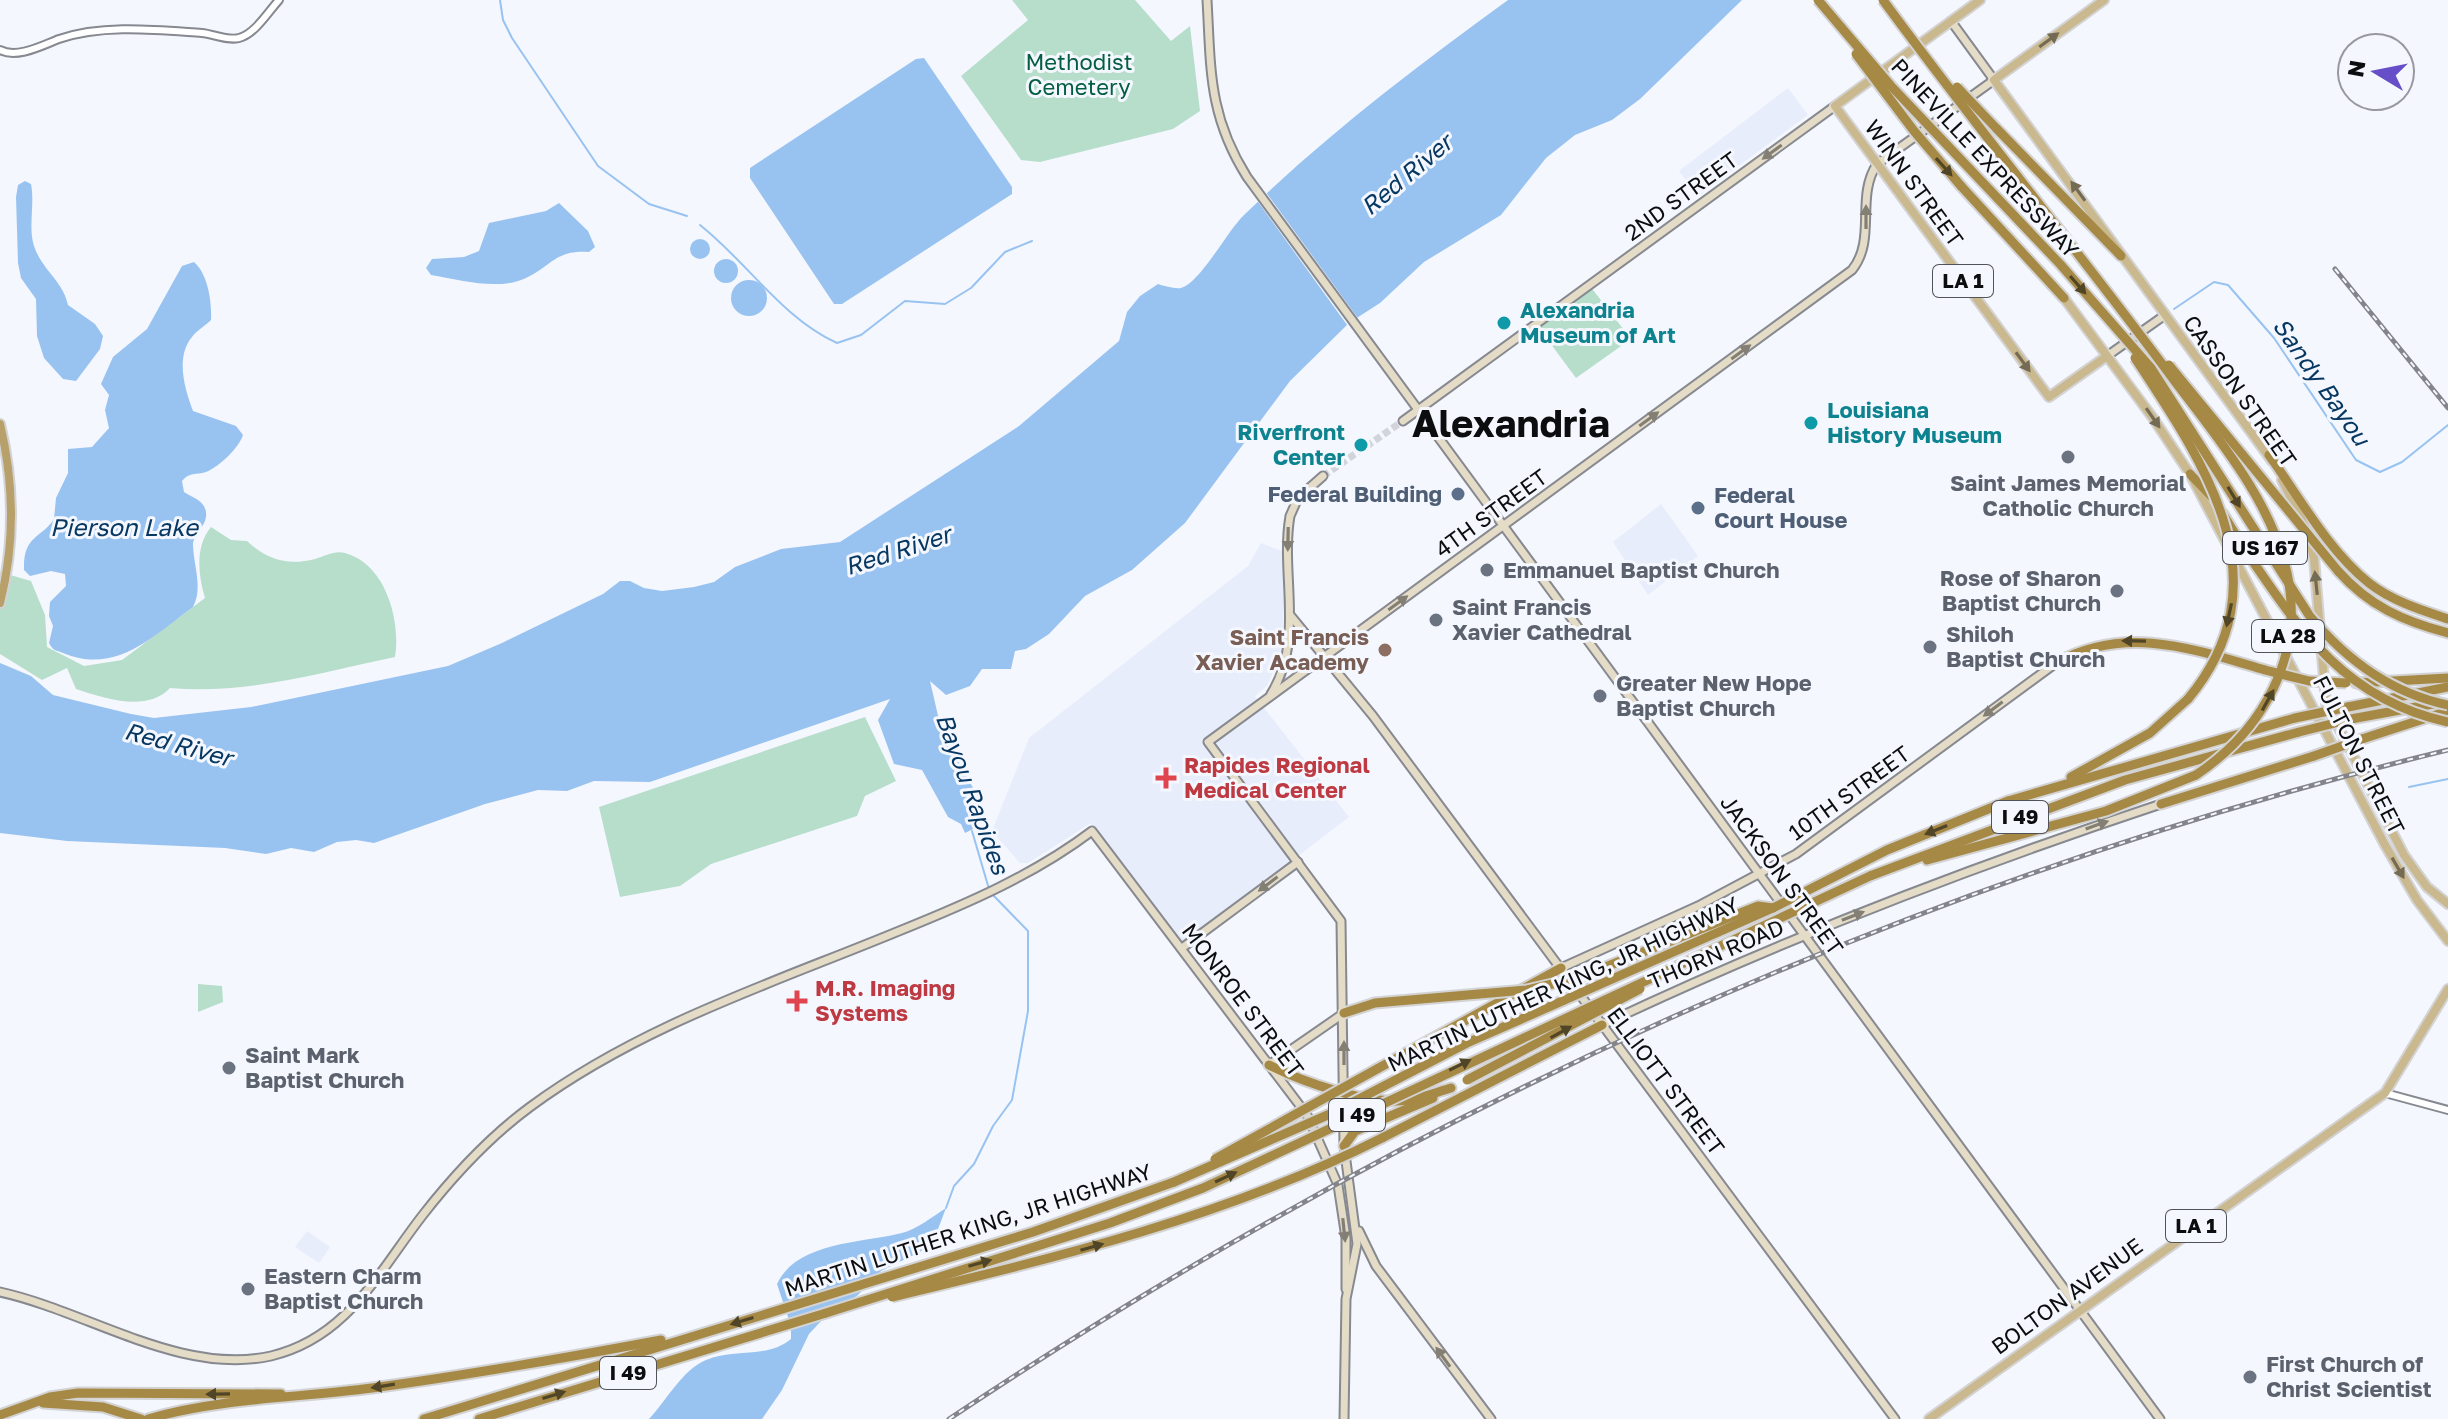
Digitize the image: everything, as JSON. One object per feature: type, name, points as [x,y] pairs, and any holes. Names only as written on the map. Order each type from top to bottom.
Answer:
[{"type":"highway","name":"PINEVILLE EXPRESSWAY","points":[[1818,0],[1829,16],[2101,309],[2126,341]]},
{"type":"highway","name":"PINEVILLE EXPRESSWAY","points":[[1883,0],[2128,316]]},
{"type":"highway","points":[[1829,16],[1914,131],[2064,298]]},
{"type":"highway","points":[[1910,36],[2121,256]]},
{"type":"highway","name":"US 167","points":[[2128,316],[2338,571],[2376,606],[2409,622],[2448,633]]},
{"type":"highway","name":"LA 28","points":[[1870,876],[2106,811],[2179,784],[2212,765],[2238,741],[2258,718],[2278,682],[2286,654],[2290,606],[2287,575],[2278,541],[2241,474],[2128,316]]},
{"type":"highway","name":"US 167","points":[[2126,341],[2170,395],[2309,615],[2327,637],[2393,688],[2409,696],[2448,706]]},
{"type":"highway","name":"LA 28","points":[[2008,801],[2080,774],[2161,726],[2188,699],[2211,668],[2230,614],[2233,559],[2206,470],[2126,341]]},
{"type":"highway","points":[[0,424],[8,464],[11,516],[7,569],[0,603]]},
{"type":"highway","points":[[2269,455],[2333,543],[2368,582],[2404,603],[2448,619]]},
{"type":"highway","points":[[2190,474],[2212,496],[2299,627],[2340,670],[2387,702],[2448,722]]},
{"type":"highway","points":[[2056,663],[2103,643],[2143,641],[2190,648],[2309,681],[2346,683],[2448,678]]},
{"type":"highway","name":"MARTIN LUTHER KING, JR HIGHWAY","points":[[479,1419],[1089,1230],[1203,1188],[1475,1058],[1870,876],[2170,760],[2295,718],[2448,687]]},
{"type":"highway","points":[[2161,804],[2314,756],[2448,706]]},
{"type":"highway","name":"MARTIN LUTHER KING, JR HIGHWAY","points":[[424,1419],[1033,1232],[1174,1182],[1330,1114],[1467,1043],[1773,908],[1887,850],[2008,801],[2351,719],[2448,706]]},
{"type":"highway","points":[[1344,1013],[1389,1001],[1527,990],[1578,978],[1758,906],[1773,908]]},
{"type":"highway","points":[[1344,1146],[1355,1131],[1401,1114],[1686,963]]},
{"type":"highway","points":[[1174,1182],[1561,968]]},
{"type":"highway","points":[[826,1313],[1059,1256],[1168,1224],[1259,1192],[1382,1138],[1602,1025]]},
{"type":"highway","points":[[1269,1065],[1344,1091],[1408,1100],[1451,1088]]},
{"type":"highway","points":[[148,1419],[185,1410],[324,1394],[571,1358],[708,1331]]},
{"type":"highway","points":[[0,1415],[32,1403],[78,1393],[324,1394]]},
{"type":"highway","points":[[32,1403],[93,1405],[141,1419]]},
{"type":"main road","name":"JACKSON STREET","points":[[1207,0],[1211,86],[1219,121],[1247,177],[2160,1419]]},
{"type":"main road","name":"2ND STREET","points":[[1403,421],[1980,0]]},
{"type":"main road","points":[[1877,164],[2104,0]]},
{"type":"main road","name":"CASSON STREET","points":[[1951,21],[2269,455],[2305,526],[2314,558],[2323,684],[2330,713],[2407,860],[2427,887],[2448,904]]},
{"type":"main road","name":"WINN STREET","points":[[1835,106],[2049,397],[2107,356]]},
{"type":"main road","name":"4TH STREET","points":[[1298,862],[1208,742],[1852,270],[1863,252],[1867,184],[1877,164]]},
{"type":"main road","name":"FULTON STREET","points":[[2064,298],[2190,474],[2385,845],[2417,900],[2448,941]]},
{"type":"main road","points":[[2107,356],[2165,315]]},
{"type":"main road","points":[[1268,699],[1282,672],[1290,615],[1290,516],[1298,498],[1323,476]]},
{"type":"main road","name":"ELLIOTT STREET","points":[[1290,615],[1326,656],[1561,968],[1895,1419]]},
{"type":"main road","name":"10TH STREET","points":[[1561,968],[1760,876],[1818,838],[2056,663]]},
{"type":"main road","name":"THORN ROAD","points":[[1602,1025],[1713,973],[1943,881],[2161,804]]},
{"type":"main road","name":"MONROE STREET","points":[[0,1292],[199,1358],[256,1358],[297,1348],[347,1316],[463,1166],[528,1108],[606,1057],[650,1033],[964,904],[1066,851],[1092,831],[1307,1115],[1338,1185],[1346,1238],[1346,1299]]},
{"type":"main road","points":[[1182,948],[1298,862],[1341,921],[1344,1146],[1357,1244],[1346,1299],[1344,1419]]},
{"type":"main road","name":"LA 1","points":[[2385,1093],[2443,1007],[2448,989]]},
{"type":"main road","points":[[1269,1065],[1344,1013]]},
{"type":"main road","name":"BOLTON AVENUE","points":[[1929,1419],[2385,1093]]},
{"type":"main road","points":[[1353,1214],[1376,1266],[1491,1419]]},
{"type":"street","points":[[0,50],[6,53],[36,48],[61,38],[100,32],[201,33],[239,38],[251,31],[279,0]]},
{"type":"street","points":[[2385,1093],[2448,1110]]},
{"type":"shaded area","points":[[1788,88],[1808,115],[1698,196],[1679,171]]},
{"type":"shaded area","points":[[1661,504],[1698,556],[1648,595],[1613,542]]},
{"type":"shaded area","name":"Rapides Regional Medical Center","points":[[1261,543],[1282,551],[1284,600],[1281,653],[1267,686],[1255,696],[1349,817],[1183,944],[1091,823],[1028,863],[1020,863],[992,831],[1029,738],[1248,566]]},
{"type":"shaded area","points":[[307,1231],[330,1247],[319,1263],[295,1247]]},
{"type":"green space","name":"Methodist Cemetery","points":[[1012,0],[1135,0],[1171,41],[1190,26],[1200,111],[1173,129],[1040,162],[1021,160],[961,76],[1028,20]]},
{"type":"green space","points":[[1590,286],[1631,339],[1576,378],[1536,324]]},
{"type":"green space","points":[[211,527],[231,540],[247,541],[278,560],[305,561],[338,552],[359,559],[371,569],[388,596],[395,627],[395,657],[255,685],[170,688],[160,696],[137,702],[76,689],[67,668],[42,680],[0,654],[0,572],[31,581],[45,615],[47,647],[84,666],[122,660],[205,598],[199,561],[202,543]]},
{"type":"green space","points":[[865,717],[896,781],[865,796],[857,816],[711,864],[680,886],[620,897],[599,807]]},
{"type":"green space","points":[[198,984],[222,986],[223,1002],[198,1012]]},
{"type":"water","name":"Red River","points":[[1508,0],[1742,0],[1640,99],[1612,120],[1575,135],[1546,158],[1501,215],[1424,262],[1380,303],[1349,323],[1290,381],[1185,523],[1132,570],[1085,596],[1049,634],[1026,649],[1015,651],[1011,669],[982,669],[970,686],[946,695],[930,681],[942,733],[980,800],[975,817],[977,827],[965,833],[961,824],[948,817],[922,770],[894,764],[878,720],[890,699],[650,782],[594,781],[567,791],[538,790],[485,804],[374,843],[356,840],[337,842],[314,852],[291,848],[266,854],[225,848],[67,841],[0,833],[0,663],[31,676],[53,695],[131,714],[154,718],[251,707],[448,666],[603,594],[620,581],[662,591],[694,587],[714,582],[735,567],[781,549],[840,542],[1019,426],[1119,341],[1127,312],[1140,296],[1158,284],[1181,288],[1189,284],[1244,215],[1307,157],[1406,76]]},
{"type":"water","points":[[924,58],[1012,187],[1012,194],[842,304],[834,304],[750,178],[750,168],[916,59]]},
{"type":"water","points":[[25,181],[31,184],[32,232],[34,246],[42,262],[62,289],[68,305],[95,324],[103,336],[100,349],[76,381],[63,379],[44,358],[37,336],[36,299],[21,278],[16,197],[18,185]]},
{"type":"water","points":[[559,203],[588,231],[595,247],[589,252],[561,256],[526,278],[504,284],[431,275],[426,268],[432,259],[464,257],[479,251],[489,223],[546,211]]},
{"type":"water","points":[[700,239],[707,242],[710,249],[707,256],[700,259],[693,256],[690,249],[693,242]]},
{"type":"water","points":[[726,259],[737,266],[738,271],[731,282],[726,283],[715,276],[714,271],[721,260]]},
{"type":"water","name":"Pierson Lake","points":[[194,262],[203,274],[208,289],[211,320],[192,337],[184,354],[183,374],[187,393],[193,411],[236,426],[243,435],[233,451],[217,466],[182,481],[184,492],[201,502],[206,512],[205,522],[193,542],[198,585],[193,607],[132,650],[117,656],[82,659],[53,649],[49,643],[53,626],[49,616],[50,602],[66,586],[65,574],[51,571],[30,576],[24,570],[26,550],[54,519],[56,498],[68,473],[68,449],[92,447],[109,428],[105,410],[109,395],[101,384],[113,357],[147,329],[182,266]]},
{"type":"water","points":[[749,280],[762,285],[767,298],[762,311],[749,316],[736,311],[731,298],[736,285]]},
{"type":"water","points":[[946,1208],[935,1237],[920,1252],[881,1271],[858,1295],[823,1319],[809,1334],[782,1390],[762,1419],[649,1419],[682,1378],[698,1364],[717,1356],[772,1349],[791,1339],[791,1326],[777,1284],[800,1259],[833,1246],[908,1231]]},
{"type":"pier","points":[[1265,191],[1360,321],[1350,329],[1256,199]]},
{"type":"waterway","points":[[500,0],[503,20],[512,38],[598,166],[649,204],[687,216]]},
{"type":"waterway","points":[[700,225],[799,319],[837,343],[861,335],[905,301],[945,304],[971,288],[1005,252],[1032,241]]},
{"type":"waterway","name":"Sandy Bayou","points":[[2174,309],[2214,282],[2228,285],[2274,338],[2356,460],[2380,472],[2402,462],[2448,425]]},
{"type":"waterway","points":[[2409,787],[2448,779]]},
{"type":"waterway","name":"Bayou Rapides","points":[[972,831],[989,889]]},
{"type":"waterway","name":"Bayou Rapides","points":[[946,1208],[954,1186],[974,1164],[993,1126],[1012,1100],[1028,1011],[1028,931],[992,894]]},
{"type":"tunnel","points":[[1323,476],[1403,421]]},
{"type":"railway","points":[[2335,269],[2448,408]]},
{"type":"railway","points":[[949,1419],[1123,1308],[1301,1204],[1483,1107],[1669,1018],[1859,938],[2052,866],[2248,804],[2448,750]]},
{"type":"place","name":"Alexandria Museum of Art","points":[[1504,323]]},
{"type":"place","name":"Louisiana History Museum","points":[[1811,423]]},
{"type":"place","name":"Riverfront Center","points":[[1361,445]]},
{"type":"place","name":"Saint James Memorial Catholic Church","points":[[2068,457]]},
{"type":"place","name":"Federal Building","points":[[1458,494]]},
{"type":"place","name":"Federal Court House","points":[[1698,508]]},
{"type":"place","name":"Emmanuel Baptist Church","points":[[1487,570]]},
{"type":"place","name":"Rose of Sharon Baptist Church","points":[[2117,591]]},
{"type":"place","name":"Saint Francis Xavier Cathedral","points":[[1436,620]]},
{"type":"place","name":"Shiloh Baptist Church","points":[[1930,647]]},
{"type":"place","name":"Saint Francis Xavier Academy","points":[[1385,650]]},
{"type":"place","name":"Greater New Hope Baptist Church","points":[[1600,696]]},
{"type":"place","name":"Rapides Regional Medical Center","points":[[1166,778]]},
{"type":"place","name":"M.R. Imaging Systems","points":[[797,1001]]},
{"type":"place","name":"Saint Mark Baptist Church","points":[[229,1068]]},
{"type":"place","name":"Eastern Charm Baptist Church","points":[[248,1289]]},
{"type":"place","name":"First Church of Christ Scientist","points":[[2250,1377]]},
{"type":"district","name":"Alexandria","points":[[1511,424]]}]
